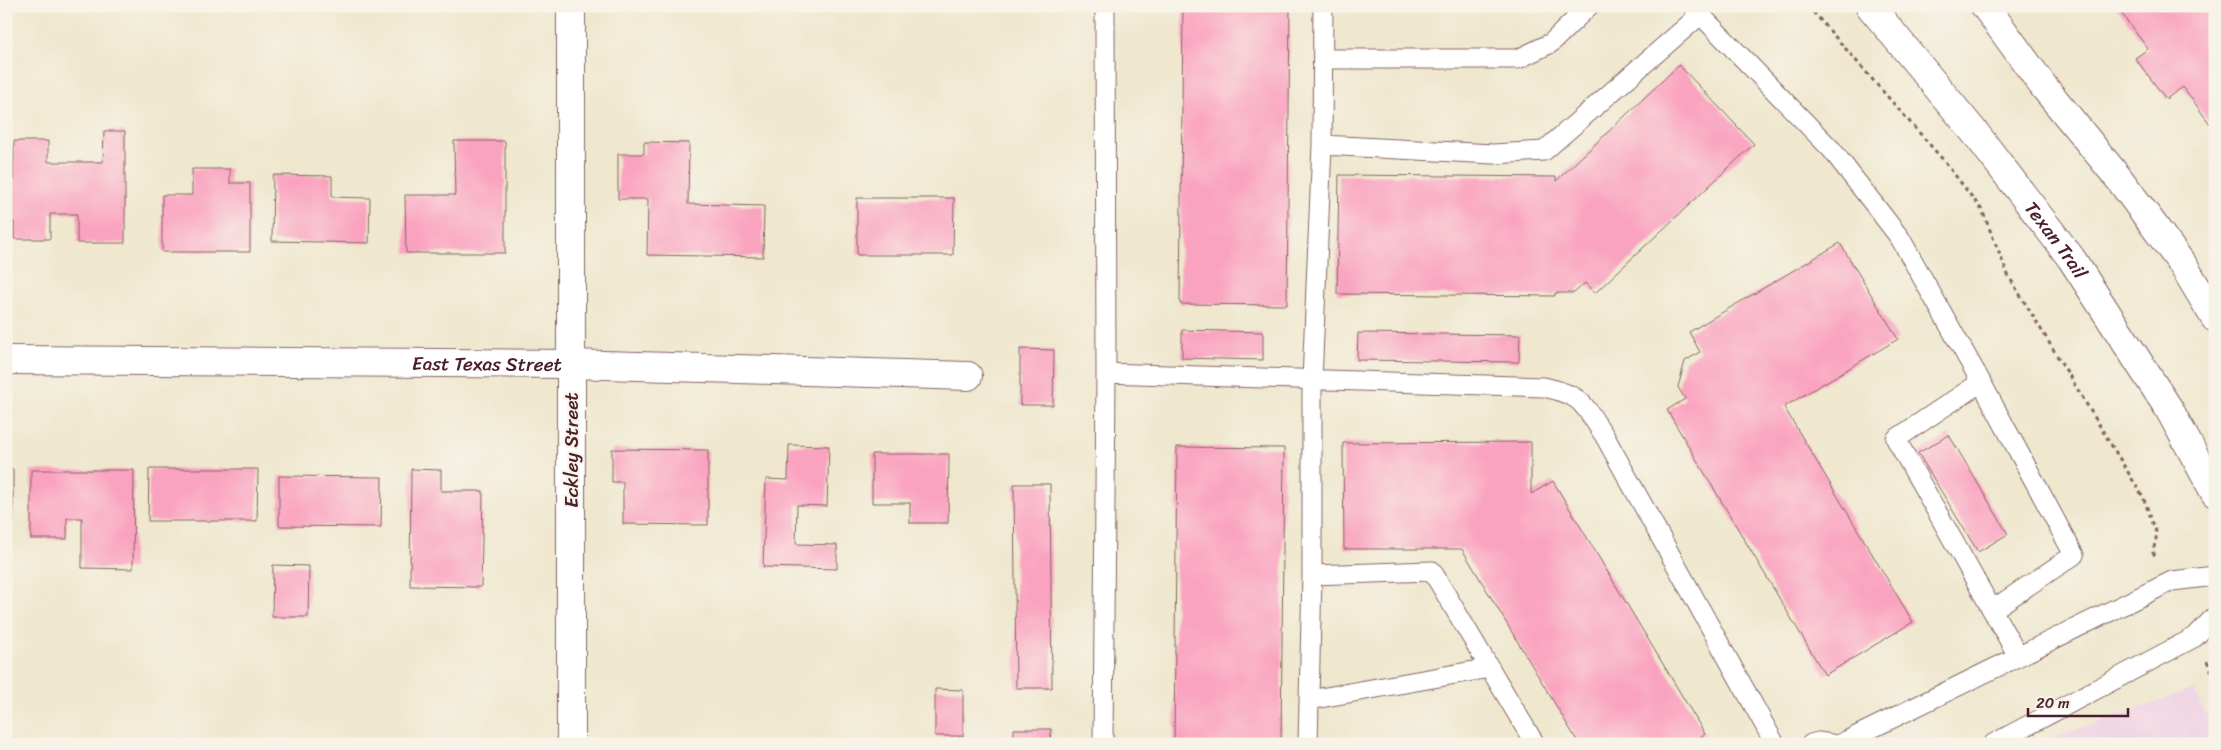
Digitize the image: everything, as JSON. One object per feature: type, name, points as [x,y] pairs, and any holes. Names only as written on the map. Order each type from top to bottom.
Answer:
[{"type":"street","name":"Eckley Street","points":[[571,6],[571,744]]},
{"type":"street","name":"Texan Trail","points":[[1870,6],[1980,139],[2072,258],[2169,409],[2215,493]]},
{"type":"street","points":[[1984,6],[2044,87],[2132,196],[2183,265],[2215,318]]},
{"type":"street","name":"East Texas Street","points":[[6,360],[571,364],[968,376]]},
{"type":"lane","points":[[1102,744],[1106,373],[1105,6]]},
{"type":"lane","points":[[1308,744],[1312,575],[1312,380],[1322,145],[1323,6]]},
{"type":"lane","points":[[1324,59],[1518,60],[1551,43],[1589,6]]},
{"type":"lane","points":[[1322,145],[1493,154],[1544,151],[1696,10],[1832,150],[1900,238],[1981,382],[2074,556],[1992,610]]},
{"type":"lane","points":[[1106,373],[1544,387],[1567,392],[1581,401],[1604,435],[1775,744]]},
{"type":"lane","points":[[1981,382],[1896,439],[2018,656]]},
{"type":"lane","points":[[1312,575],[1432,571],[1536,744]]},
{"type":"lane","points":[[1840,744],[2172,582],[2215,576]]},
{"type":"lane","points":[[1993,744],[2195,637],[2215,616]]},
{"type":"lane","points":[[1309,700],[1490,668]]},
{"type":"lane","points":[[1811,744],[1818,742],[1831,744]]},
{"type":"path","points":[[1808,6],[1939,155],[1982,210],[2008,275],[2143,497],[2157,534],[2153,552],[2172,582]]},
{"type":"path","points":[[2195,637],[2215,678]]},
{"type":"shaded area","points":[[2194,689],[2215,734],[2215,744],[2035,744]]},
{"type":"building","points":[[1183,6],[1290,6],[1287,305],[1180,304]]},
{"type":"building","points":[[2116,6],[2215,6],[2215,120],[2210,124],[2183,87],[2166,99],[2135,58],[2148,49]]},
{"type":"building","points":[[1679,65],[1754,144],[1595,293],[1585,283],[1574,293],[1555,293],[1555,296],[1337,294],[1339,175],[1556,177],[1556,181]]},
{"type":"building","points":[[104,131],[125,131],[125,243],[77,243],[77,214],[50,214],[50,239],[14,239],[14,222],[6,222],[6,188],[13,188],[14,141],[48,141],[48,162],[103,162]]},
{"type":"building","points":[[454,141],[505,141],[505,253],[406,253],[405,195],[455,195]]},
{"type":"building","points":[[644,142],[689,143],[688,204],[764,206],[763,257],[647,255],[648,199],[618,199],[618,154],[644,154]]},
{"type":"building","points":[[192,169],[230,169],[230,183],[250,183],[250,252],[162,252],[162,195],[192,195]]},
{"type":"building","points":[[273,175],[332,176],[332,197],[370,198],[369,243],[272,241]]},
{"type":"building","points":[[857,198],[954,198],[953,255],[857,255]]},
{"type":"building","points":[[1840,243],[1898,339],[1784,407],[1913,622],[1825,675],[1667,410],[1685,399],[1678,387],[1685,361],[1700,352],[1689,332]]},
{"type":"building","points":[[1182,330],[1263,332],[1263,360],[1182,358]]},
{"type":"building","points":[[1358,333],[1520,335],[1519,362],[1357,360]]},
{"type":"building","points":[[1020,349],[1054,350],[1053,405],[1020,405]]},
{"type":"building","points":[[1949,435],[2008,534],[1978,552],[1918,453]]},
{"type":"building","points":[[1531,442],[1531,494],[1553,481],[1705,734],[1689,744],[1579,744],[1462,549],[1344,549],[1343,443]]},
{"type":"building","points":[[789,445],[829,446],[827,506],[797,505],[796,544],[837,545],[837,569],[763,567],[766,479],[788,480]]},
{"type":"building","points":[[1177,447],[1284,448],[1281,744],[1174,744]]},
{"type":"building","points":[[612,449],[708,450],[708,525],[623,524],[623,482],[612,482]]},
{"type":"building","points":[[872,454],[949,454],[948,523],[910,523],[910,503],[872,503]]},
{"type":"building","points":[[6,469],[13,469],[13,522],[6,522]]},
{"type":"building","points":[[149,469],[258,469],[257,521],[148,521]]},
{"type":"building","points":[[411,469],[441,470],[441,491],[483,491],[481,587],[410,586]]},
{"type":"building","points":[[31,470],[134,470],[133,569],[82,568],[82,518],[67,518],[67,539],[31,539]]},
{"type":"building","points":[[279,476],[382,477],[381,527],[279,526]]},
{"type":"building","points":[[1014,484],[1050,484],[1052,688],[1016,688]]},
{"type":"building","points":[[273,565],[309,566],[308,617],[272,617]]},
{"type":"building","points":[[935,689],[963,690],[963,736],[935,736]]},
{"type":"building","points":[[1014,729],[1051,729],[1050,744],[1014,744]]}]
